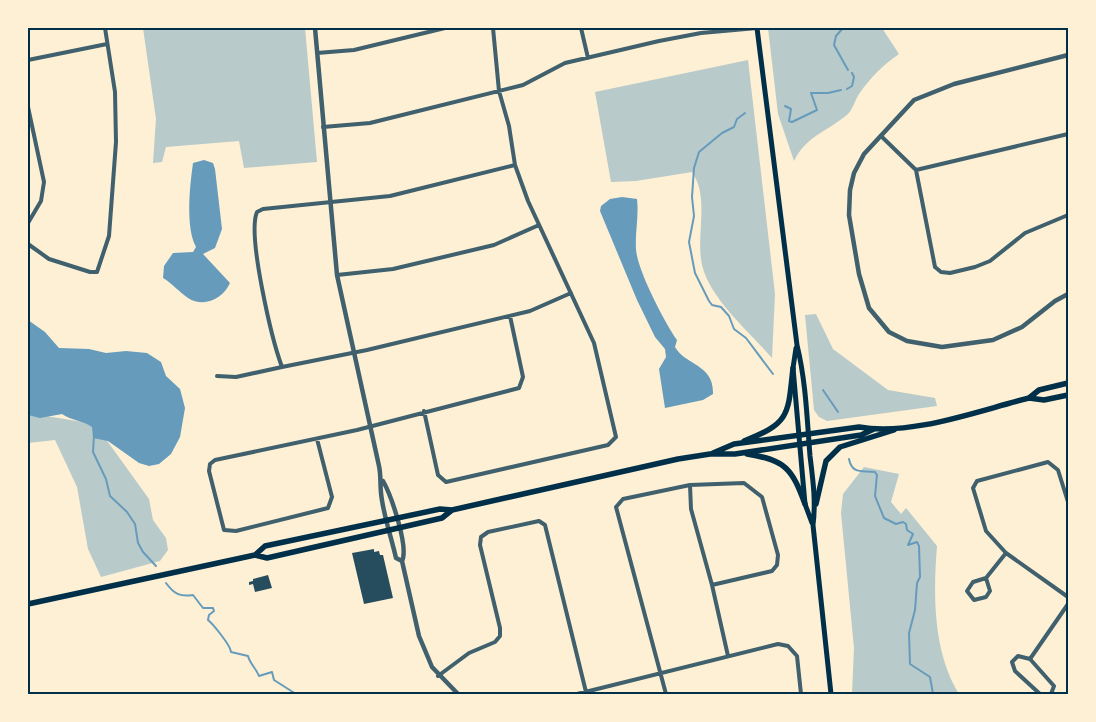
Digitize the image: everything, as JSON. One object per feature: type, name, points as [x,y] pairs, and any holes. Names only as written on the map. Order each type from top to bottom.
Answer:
[{"type":"main road","points":[[757,28],[797,345],[802,367],[816,504]]},
{"type":"main road","points":[[710,454],[765,433],[781,420],[789,405],[797,345]]},
{"type":"main road","points":[[793,368],[805,504]]},
{"type":"main road","points":[[1029,398],[1039,390],[1068,383]]},
{"type":"main road","points":[[734,444],[859,427],[874,429],[920,425],[1029,398],[1044,400],[1068,395]]},
{"type":"main road","points":[[831,694],[813,525],[826,461],[840,447],[903,427]]},
{"type":"main road","points":[[255,555],[265,546],[396,517],[440,509],[452,510],[626,470],[710,454],[740,453],[861,436],[874,429]]},
{"type":"main road","points":[[740,453],[766,457],[783,464],[792,473],[813,525]]},
{"type":"main road","points":[[28,604],[255,555],[267,558],[442,518],[452,510]]},
{"type":"street","points":[[28,244],[49,259],[90,272],[97,272],[109,236],[116,142],[114,92],[105,28]]},
{"type":"street","points":[[315,28],[337,275],[382,480],[381,492],[389,530],[396,558],[402,561]]},
{"type":"street","points":[[317,53],[354,50],[445,28]]},
{"type":"street","points":[[424,412],[438,475],[445,482],[504,470],[612,443],[616,433],[596,349],[526,196],[515,165],[509,126],[499,91],[493,28]]},
{"type":"street","points":[[581,28],[588,58]]},
{"type":"street","points":[[324,127],[370,123],[523,85],[565,63],[701,32],[757,28]]},
{"type":"street","points":[[28,60],[107,44]]},
{"type":"street","points":[[1068,55],[954,84],[914,100],[864,154],[854,173],[850,190],[850,215],[859,274],[869,308],[889,332],[907,341],[942,347],[993,340],[1022,327],[1055,301],[1068,294]]},
{"type":"street","points":[[28,107],[44,182],[41,201],[28,223]]},
{"type":"street","points":[[916,170],[1068,134]]},
{"type":"street","points":[[881,136],[916,170],[935,267],[941,272],[950,274],[990,261],[1024,233],[1068,215]]},
{"type":"street","points":[[282,367],[260,280],[255,217],[257,212],[263,209],[390,196],[515,165]]},
{"type":"street","points":[[337,275],[393,269],[488,246],[539,225]]},
{"type":"street","points":[[217,376],[236,377],[510,316],[541,307],[571,293]]},
{"type":"street","points":[[316,439],[332,497],[328,508],[236,530],[224,530],[209,471],[210,464],[219,458],[370,427],[514,391],[520,386],[523,376],[510,316]]},
{"type":"street","points":[[1068,502],[1058,470],[1048,462],[977,480],[973,488],[986,532],[1006,553],[1068,597]]},
{"type":"street","points":[[382,480],[389,491],[396,517],[405,555],[402,561],[419,636],[432,667],[438,676],[458,694]]},
{"type":"street","points":[[666,694],[616,508],[623,499],[690,485],[744,483],[754,489],[762,497],[778,555],[777,565],[772,571],[712,585]]},
{"type":"street","points":[[690,485],[691,509],[712,585],[728,656]]},
{"type":"street","points":[[438,676],[469,653],[495,642],[500,636],[500,628],[480,545],[480,537],[488,532],[539,521],[545,525],[586,692]]},
{"type":"street","points":[[986,578],[990,591],[986,597],[974,600],[967,591],[973,582],[986,578],[1006,553]]},
{"type":"street","points":[[1030,659],[1068,604]]},
{"type":"street","points":[[577,694],[778,644],[788,646],[797,656],[801,694]]},
{"type":"street","points":[[1040,694],[1015,671],[1012,662],[1018,656],[1030,659],[1054,686],[1051,694]]},
{"type":"shaded area","points":[[143,28],[305,28],[317,162],[244,168],[239,141],[166,147],[162,162],[153,163],[156,119]]},
{"type":"shaded area","points":[[768,28],[882,28],[899,54],[882,67],[868,82],[848,114],[811,139],[799,152],[794,161],[778,114]]},
{"type":"shaded area","points":[[748,60],[775,294],[772,358],[729,312],[719,299],[704,272],[700,248],[700,192],[692,172],[636,181],[611,182],[595,92]]},
{"type":"shaded area","points":[[816,314],[833,349],[888,390],[935,398],[937,406],[827,421],[819,417],[814,410],[805,315]]},
{"type":"shaded area","points":[[28,413],[95,424],[149,499],[153,520],[166,538],[168,550],[160,561],[101,577],[88,549],[77,487],[55,440],[28,443]]},
{"type":"shaded area","points":[[864,467],[899,474],[891,502],[901,514],[906,508],[937,546],[935,603],[937,623],[944,660],[950,678],[959,694],[852,694],[854,648],[841,513],[843,494]]},
{"type":"water","points":[[204,160],[213,163],[215,169],[222,229],[215,248],[203,254],[230,283],[223,294],[212,300],[200,302],[188,298],[163,278],[164,266],[173,253],[193,252],[196,247],[190,229],[189,217],[191,183],[193,163]]},
{"type":"water","points":[[622,197],[637,199],[636,249],[641,270],[652,296],[677,340],[675,347],[704,371],[712,384],[713,394],[703,400],[665,408],[659,369],[666,357],[665,349],[655,337],[637,300],[600,211],[601,206],[610,199]]},
{"type":"water","points":[[28,320],[45,332],[59,348],[89,349],[106,353],[126,351],[147,353],[161,362],[166,376],[180,389],[185,408],[180,437],[171,454],[159,464],[149,466],[139,463],[108,441],[93,438],[92,427],[84,423],[62,414],[40,418],[28,415]]},
{"type":"building","points":[[374,549],[374,552],[379,551],[380,555],[383,555],[393,598],[364,604],[352,553]]},
{"type":"building","points":[[268,575],[272,588],[255,592],[253,584],[249,585],[249,582],[253,581],[253,579]]},
{"type":"waterway","points":[[843,28],[836,36],[834,45],[848,70]]},
{"type":"waterway","points":[[847,89],[852,86],[854,77],[852,73]]},
{"type":"waterway","points":[[785,106],[791,109],[789,121],[792,122],[817,110],[811,93],[828,93],[841,90]]},
{"type":"waterway","points":[[745,113],[737,119],[734,127],[722,133],[699,152],[694,168],[692,197],[694,216],[689,242],[695,273],[709,301],[712,305],[721,307],[729,316],[734,329],[746,338],[773,374]]},
{"type":"waterway","points":[[823,390],[838,412]]},
{"type":"waterway","points":[[94,436],[93,452],[106,479],[110,496],[127,512],[135,524],[138,543],[143,552],[156,566]]},
{"type":"waterway","points":[[849,459],[850,464],[855,470],[875,472],[877,475],[875,496],[884,518],[896,524],[903,522],[906,524],[907,530],[913,534],[908,545],[917,542],[919,546],[920,577],[917,583],[915,610],[909,633],[910,664],[930,677],[933,694]]},
{"type":"waterway","points":[[166,583],[178,594],[184,596],[193,595],[203,608],[213,608],[214,611],[209,615],[208,620],[225,640],[231,652],[248,656],[259,676],[272,672],[274,680],[296,694]]}]
